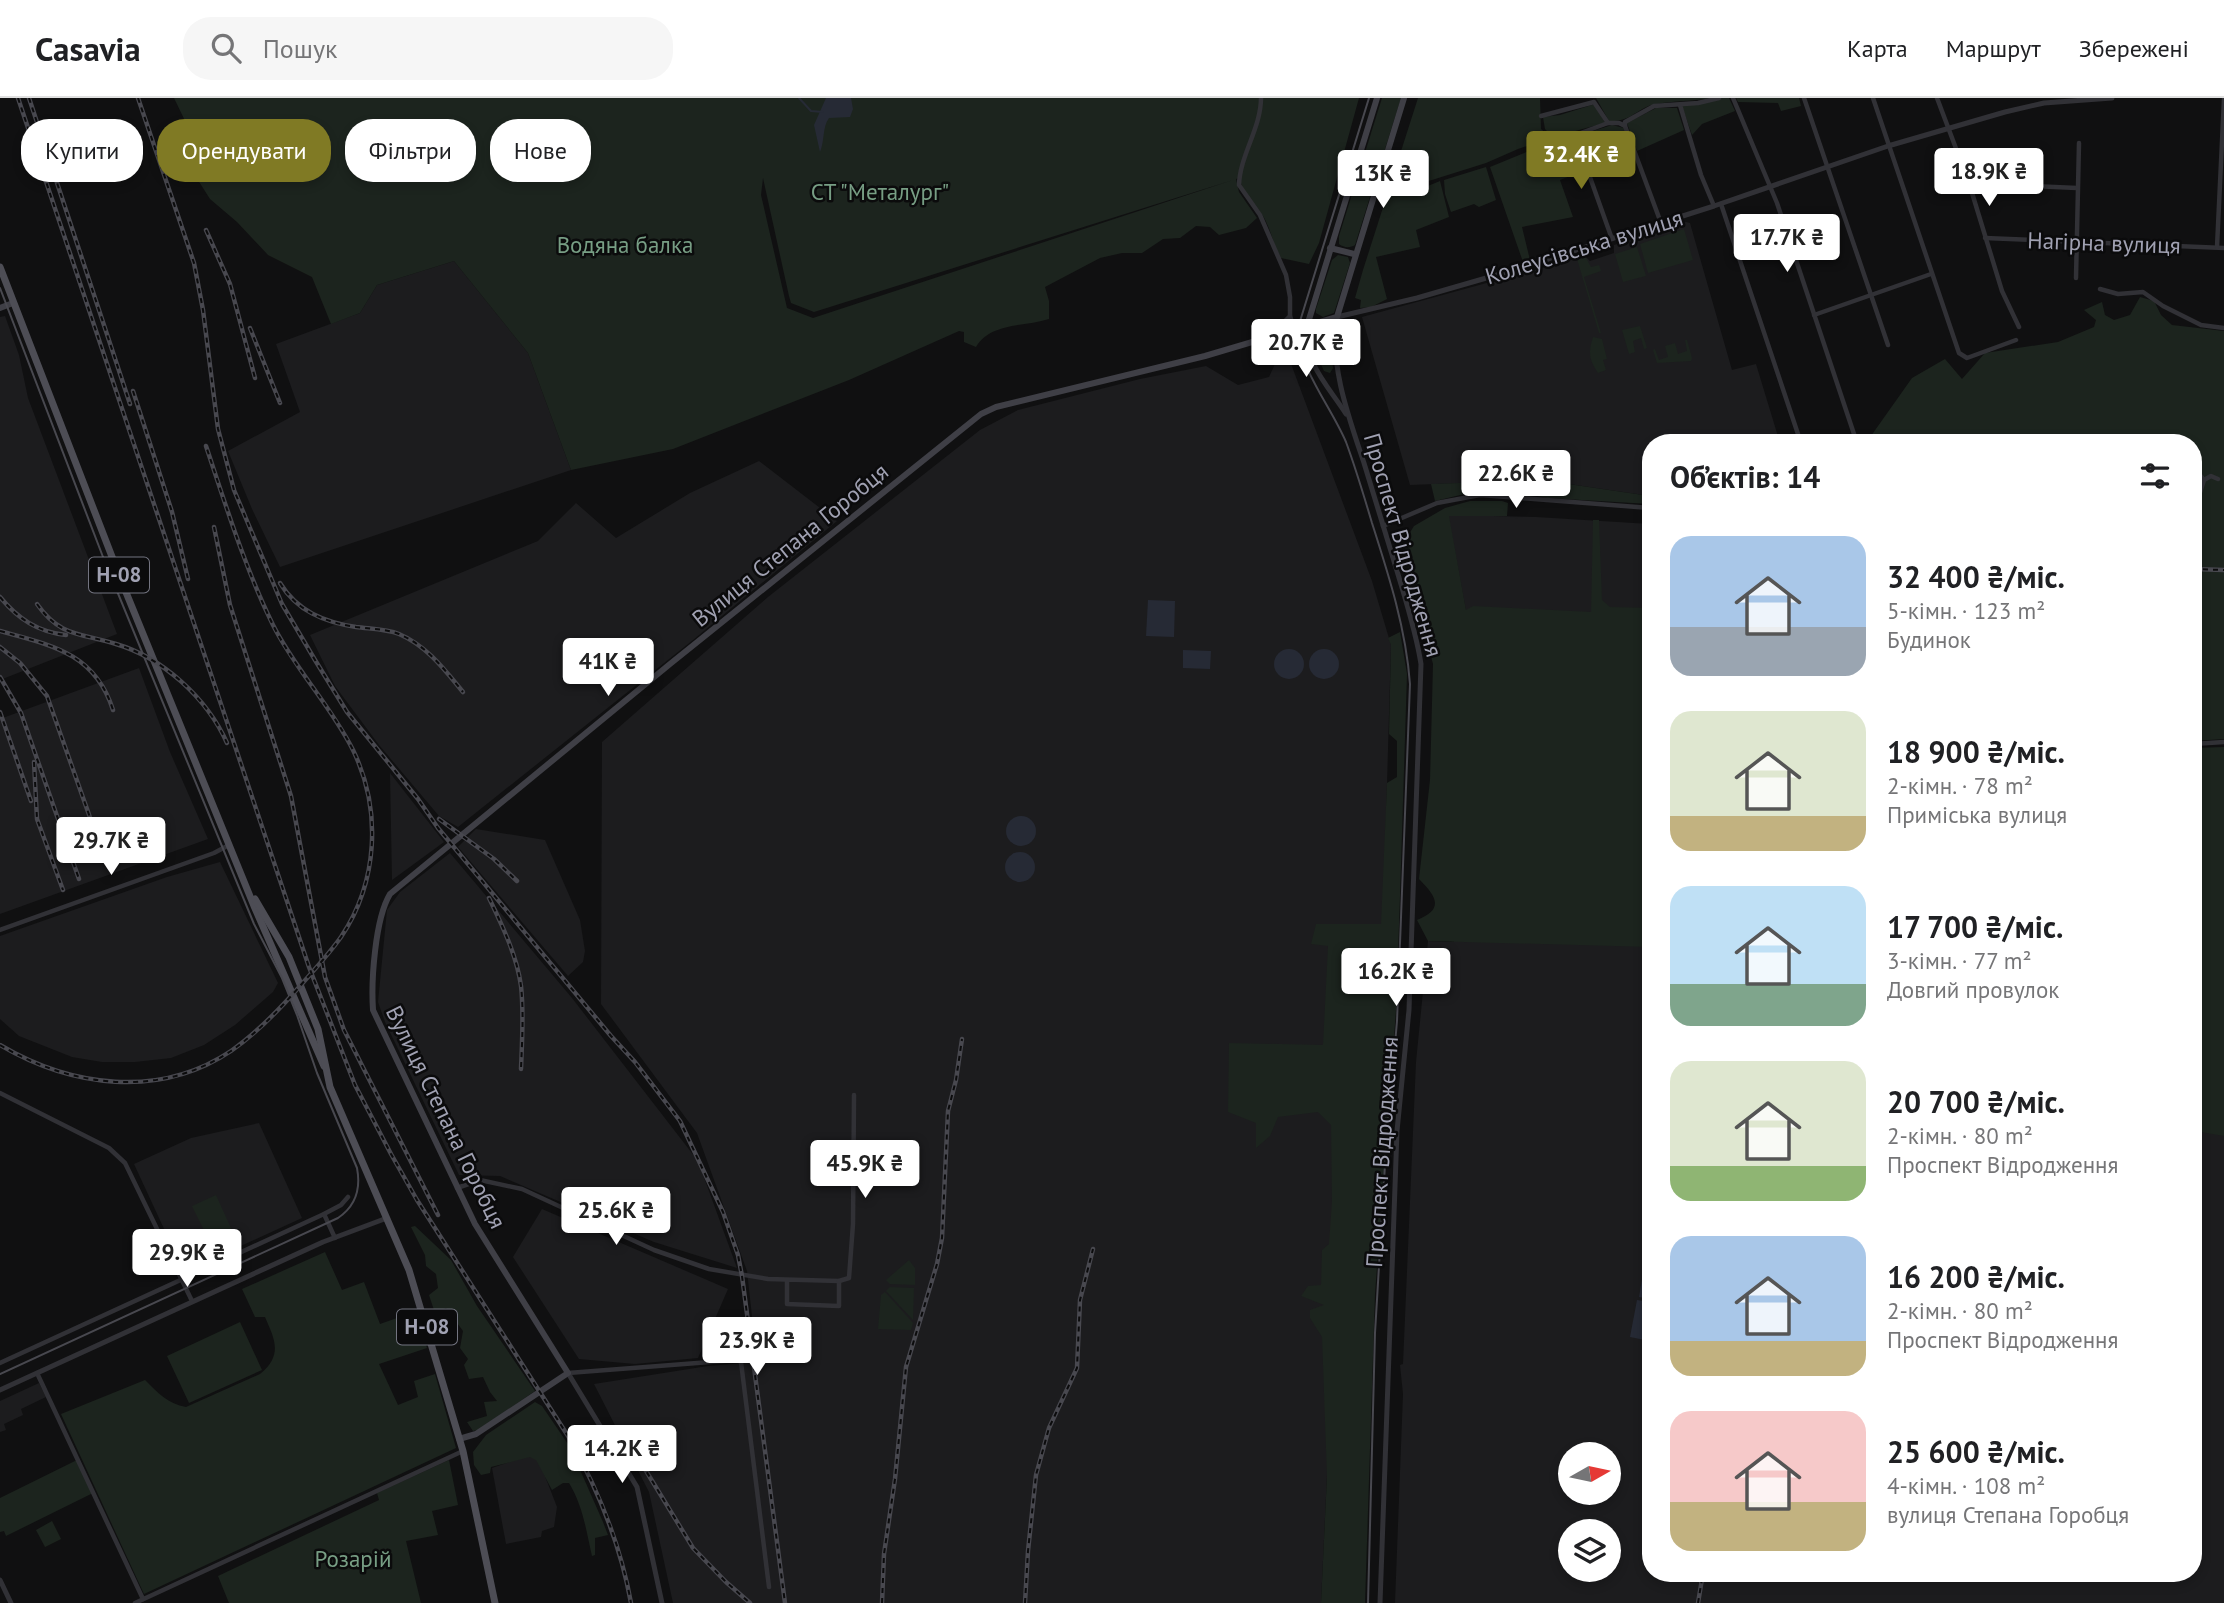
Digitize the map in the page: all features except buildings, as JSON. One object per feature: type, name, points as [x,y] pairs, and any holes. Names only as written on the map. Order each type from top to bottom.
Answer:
[{"type":"main road","name":"Проспект Відродження","points":[[1307,326],[1377,98]]},
{"type":"main road","name":"Проспект Відродження","points":[[1337,317],[1354,254],[1404,98]]},
{"type":"main road","points":[[1330,248],[1354,254]]},
{"type":"main road","name":"Н-08","points":[[0,267],[88,498],[254,906],[409,1270],[463,1451],[495,1603]]},
{"type":"main road","points":[[0,308],[13,303]]},
{"type":"main road","name":"Вулиця Степана Горобця","points":[[568,1373],[475,1224],[373,1010],[372,996],[381,913],[390,894],[981,414],[996,407],[1205,356],[1337,317]]},
{"type":"main road","points":[[459,1439],[476,1434],[568,1373]]},
{"type":"street","points":[[1261,98],[1262,111],[1247,149],[1239,186],[1260,215],[1286,275],[1290,316],[1295,331]]},
{"type":"street","points":[[1661,223],[1625,122],[1654,106],[1680,105],[1719,98]]},
{"type":"street","points":[[1733,98],[1770,186],[1854,434]]},
{"type":"street","points":[[1804,98],[1888,345]]},
{"type":"street","points":[[1873,98],[1959,353],[1967,358],[2015,340]]},
{"type":"street","points":[[1937,98],[1969,183],[2002,291],[2019,327]]},
{"type":"street","name":"Колеусівська вулиця","points":[[1337,317],[1417,298],[1612,239],[1949,128],[2022,108],[2080,99],[2112,98]]},
{"type":"street","points":[[2217,247],[2224,99]]},
{"type":"street","points":[[1541,116],[1594,102],[1608,123]]},
{"type":"street","points":[[1680,105],[1701,175],[1714,206]]},
{"type":"street","points":[[1553,139],[1578,134],[1608,123],[1625,126]]},
{"type":"street","points":[[1578,134],[1586,166],[1612,239]]},
{"type":"street","points":[[2076,278],[2079,143]]},
{"type":"street","points":[[1969,183],[2077,188]]},
{"type":"street","points":[[1721,204],[1798,434]]},
{"type":"street","name":"Нагірна вулиця","points":[[1984,238],[2224,248]]},
{"type":"street","points":[[1814,315],[1931,274]]},
{"type":"street","points":[[2100,289],[2118,294],[2143,292],[2163,306],[2201,325],[2224,328]]},
{"type":"street","points":[[1285,334],[1284,322],[1290,316]]},
{"type":"street","name":"Проспект Відродження","points":[[1337,317],[1335,336],[1349,420],[1418,645],[1422,685],[1409,1010],[1396,1131],[1380,1603]]},
{"type":"street","name":"Проспект Відродження","points":[[1307,326],[1307,347],[1312,363],[1349,420]]},
{"type":"street","points":[[2202,486],[2204,480],[2211,475],[2218,479]]},
{"type":"street","points":[[1383,526],[1437,503],[1480,495],[1642,507]]},
{"type":"street","points":[[2202,743],[2224,741]]},
{"type":"street","points":[[0,930],[230,845]]},
{"type":"street","points":[[0,1093],[109,1148],[125,1163],[192,1301]]},
{"type":"street","points":[[787,1280],[787,1304],[839,1306],[839,1281],[849,1278],[853,1224],[854,1095]]},
{"type":"street","name":"Вулиця Степана Горобця","points":[[457,1188],[480,1180],[522,1189],[687,1263],[742,1276],[839,1281]]},
{"type":"street","points":[[0,1363],[324,1214],[341,1205],[348,1197]]},
{"type":"street","points":[[324,1214],[335,1238]]},
{"type":"street","points":[[0,1391],[192,1301],[387,1218]]},
{"type":"street","points":[[568,1373],[736,1360],[741,1362],[769,1587]]},
{"type":"street","points":[[37,1373],[144,1599]]},
{"type":"street","name":"Вулиця Степана Горобця","points":[[568,1373],[637,1487],[662,1603]]},
{"type":"street","points":[[135,1603],[463,1451]]},
{"type":"street","points":[[0,1581],[11,1603]]},
{"type":"shaded area","points":[[826,98],[851,98],[853,109],[850,117],[829,118],[820,152],[814,125]]},
{"type":"shaded area","points":[[1690,223],[1732,370],[1756,364],[1777,434],[1642,434],[1642,495],[1541,480],[1410,485],[1362,317],[1585,256],[1590,261],[1614,253],[1614,245]]},
{"type":"shaded area","points":[[454,261],[528,353],[571,470],[280,567],[228,451],[300,412],[276,344],[360,313],[377,285]]},
{"type":"shaded area","points":[[5,316],[19,355],[28,398],[117,634],[0,680],[0,317]]},
{"type":"shaded area","points":[[1284,345],[1372,581],[1391,645],[1383,924],[1327,1476],[1321,1603],[673,1603],[649,1492],[594,1384],[708,1366],[757,1362],[747,1271],[697,1133],[601,1004],[602,742],[768,597],[980,430],[1018,410],[1140,379],[1206,366],[1238,385],[1269,377]]},
{"type":"shaded area","points":[[759,461],[837,521],[693,640],[458,827],[439,816],[379,745],[335,686],[310,635],[538,541],[576,503],[616,538],[690,493]]},
{"type":"shaded area","points":[[1448,515],[1642,524],[1642,1582],[2202,1582],[2202,826],[2224,848],[2224,1603],[1395,1603],[1403,1394],[1400,1365],[1403,1364],[1416,1062],[1428,941],[1454,942],[1466,611]]},
{"type":"shaded area","points":[[1148,600],[1175,601],[1174,637],[1146,636]]},
{"type":"shaded area","points":[[1289,649],[1299,654],[1304,664],[1299,674],[1289,679],[1279,674],[1274,664],[1279,654]]},
{"type":"shaded area","points":[[1324,649],[1334,654],[1339,664],[1334,674],[1324,679],[1314,674],[1309,664],[1314,654]]},
{"type":"shaded area","points":[[1183,650],[1211,651],[1210,669],[1183,668]]},
{"type":"shaded area","points":[[139,668],[170,752],[208,839],[0,914],[0,719]]},
{"type":"shaded area","points":[[390,773],[444,842],[392,880]]},
{"type":"shaded area","points":[[1021,816],[1032,820],[1036,831],[1032,842],[1021,846],[1010,842],[1006,831],[1010,820]]},
{"type":"shaded area","points":[[476,829],[545,840],[580,920],[585,951],[583,962],[568,976],[458,847]]},
{"type":"shaded area","points":[[1020,852],[1031,856],[1035,867],[1031,878],[1020,882],[1009,878],[1005,867],[1009,856]]},
{"type":"shaded area","points":[[450,853],[572,998],[698,1161],[737,1268],[654,1242],[500,1176],[459,1175],[385,1022],[378,1002],[387,910],[400,892]]},
{"type":"shaded area","points":[[220,862],[278,983],[273,992],[235,1025],[204,1045],[171,1058],[102,1062],[72,1057],[19,1036],[0,1019],[0,936],[167,877]]},
{"type":"shaded area","points":[[259,1123],[302,1218],[184,1272],[134,1164],[191,1138]]},
{"type":"shaded area","points":[[542,1209],[728,1289],[698,1358],[635,1364],[579,1359],[513,1257]]},
{"type":"shaded area","points":[[1637,1300],[1642,1301],[1642,1339],[1630,1337]]},
{"type":"shaded area","points":[[39,1383],[46,1397],[21,1409],[23,1415],[4,1424],[6,1430],[0,1432],[0,1401]]},
{"type":"shaded area","points":[[536,1453],[557,1507],[554,1527],[542,1531],[541,1537],[506,1544],[492,1468]]},
{"type":"green space","name":"Водяна балка","points":[[174,98],[1359,98],[1319,243],[1309,264],[1281,258],[1266,221],[1246,194],[1239,178],[1236,179],[1239,192],[1257,218],[1246,228],[1219,235],[1210,227],[1196,226],[1180,238],[1163,239],[1142,253],[1122,253],[1100,258],[1045,287],[1049,301],[1049,319],[999,329],[982,339],[976,347],[964,342],[964,332],[959,331],[849,380],[673,449],[571,470],[528,353],[454,261],[377,285],[360,313],[331,324],[312,277],[268,255],[237,222],[210,199],[199,182],[331,182],[331,119],[184,119]],"holes":[[[763,178],[791,303],[814,312],[1233,180],[813,318],[787,308],[761,195]]]},
{"type":"green space","points":[[1382,98],[1401,98],[1355,245],[1345,247],[1339,244],[1339,236]]},
{"type":"green space","points":[[1418,98],[1540,98],[1541,129],[1551,138],[1486,163],[1416,185],[1423,188],[1440,181],[1449,217],[1416,230],[1420,247],[1376,257],[1387,299],[1371,307],[1360,308],[1361,300],[1355,298]]},
{"type":"green space","points":[[1596,98],[1713,98],[1656,104],[1624,119],[1609,121]]},
{"type":"green space","points":[[1729,98],[1735,111],[1702,124],[1692,135],[1682,106]]},
{"type":"green space","points":[[1736,98],[1799,98],[1801,106],[1781,111],[1778,103],[1738,102]]},
{"type":"green space","points":[[1595,104],[1605,123],[1553,137],[1545,129],[1543,117],[1560,115]]},
{"type":"green space","points":[[1656,108],[1677,108],[1684,130],[1637,151],[1627,123]]},
{"type":"green space","points":[[1612,125],[1624,128],[1632,153],[1590,169],[1580,135]]},
{"type":"green space","points":[[1577,137],[1585,170],[1560,180],[1573,217],[1522,227],[1530,260],[1523,262],[1490,167],[1553,141]]},
{"type":"green space","points":[[1486,167],[1496,200],[1479,207],[1474,204],[1451,212],[1444,180]]},
{"type":"green space","points":[[1684,229],[1693,260],[1648,273],[1640,244]]},
{"type":"green space","points":[[1637,247],[1646,276],[1623,282],[1615,254]]},
{"type":"green space","points":[[1338,255],[1348,257],[1350,263],[1334,313],[1323,317],[1316,313],[1316,309],[1332,260]]},
{"type":"green space","points":[[1585,256],[1591,267],[1599,265],[1601,271],[1584,277],[1601,333],[1577,259]]},
{"type":"green space","points":[[2140,297],[2154,301],[2161,315],[2172,325],[2224,331],[2224,739],[2202,740],[2202,434],[1872,434],[1912,378],[1945,359],[1962,379],[1985,353],[2058,342],[2094,327],[2096,320],[2084,310],[2102,302],[2105,315],[2114,320],[2130,315]]},
{"type":"green space","points":[[1319,326],[1328,328],[1333,368],[1330,373],[1324,371],[1314,349],[1313,331]]},
{"type":"green space","points":[[1640,326],[1647,348],[1644,349],[1641,338],[1633,341],[1635,352],[1629,354],[1622,330]]},
{"type":"green space","points":[[1593,337],[1602,339],[1607,359],[1603,360],[1606,370],[1598,373],[1590,356]]},
{"type":"green space","points":[[1685,340],[1691,361],[1657,363],[1653,350],[1655,349],[1659,360],[1668,357],[1665,346],[1675,343],[1678,354],[1687,351]]},
{"type":"green space","points":[[1541,480],[1642,495],[1642,504],[1547,498],[1528,494],[1522,488],[1509,493],[1473,492],[1435,501],[1431,484]]},
{"type":"green space","points":[[1470,501],[1508,503],[1507,516],[1449,516],[1466,610],[1473,606],[1591,612],[1593,520],[1599,520],[1602,600],[1610,607],[1642,608],[1642,947],[1428,941],[1417,920],[1432,911],[1435,902],[1430,891],[1419,879],[1430,780],[1433,664],[1402,545],[1414,526],[1445,508]]},
{"type":"green space","points":[[1400,632],[1407,674],[1396,1010],[1375,1294],[1365,1603],[1321,1603],[1327,1476],[1322,1337],[1310,1318],[1310,1310],[1324,1305],[1301,1296],[1308,1286],[1321,1285],[1322,1250],[1329,1244],[1332,1202],[1331,1125],[1318,1112],[1278,1117],[1270,1136],[1256,1148],[1256,1123],[1228,1112],[1229,1043],[1323,1045],[1328,946],[1311,944],[1316,924],[1381,924],[1387,783],[1397,777],[1397,741],[1389,734],[1391,645],[1388,638]]},
{"type":"green space","points":[[2224,747],[2224,1136],[2202,1132],[2202,748]]},
{"type":"green space","points":[[216,1195],[240,1248],[218,1258],[192,1206]]},
{"type":"green space","points":[[415,1226],[451,1260],[477,1306],[535,1391],[478,1430],[473,1431],[467,1422],[487,1416],[484,1402],[497,1401],[483,1377],[469,1379],[464,1365],[468,1359],[460,1348],[463,1331],[446,1308],[435,1313],[429,1295],[438,1288],[436,1274],[426,1266],[425,1255],[411,1227]]},
{"type":"green space","points":[[325,1252],[342,1290],[364,1282],[380,1324],[414,1312],[427,1348],[379,1364],[398,1405],[418,1397],[414,1381],[435,1374],[456,1448],[144,1594],[61,1414],[145,1380],[169,1401],[186,1407],[260,1374],[272,1360],[274,1340],[265,1317],[255,1317],[242,1289]]},
{"type":"green space","points":[[909,1260],[915,1268],[915,1285],[890,1284],[886,1280]]},
{"type":"green space","points":[[890,1287],[914,1288],[913,1320],[886,1291]]},
{"type":"green space","points":[[885,1292],[913,1323],[911,1330],[878,1329],[881,1295]]},
{"type":"green space","points":[[240,1322],[262,1370],[189,1403],[167,1356]]},
{"type":"green space","points":[[535,1402],[542,1406],[570,1447],[603,1522],[608,1535],[595,1538],[595,1555],[592,1556],[581,1509],[569,1483],[563,1483],[552,1490],[536,1460],[530,1457],[491,1467],[490,1473],[481,1475],[474,1465],[473,1452],[486,1435]]},
{"type":"green space","points":[[77,1460],[93,1493],[6,1536],[4,1531],[0,1532],[0,1498]]},
{"type":"green space","name":"Розарій","points":[[449,1460],[458,1505],[432,1511],[438,1535],[406,1541],[421,1603],[229,1603],[218,1576],[379,1500],[377,1493]]},
{"type":"green space","points":[[52,1521],[61,1539],[45,1547],[36,1530]]},
{"type":"waterway","points":[[799,98],[811,111],[823,112]]},
{"type":"tram line","points":[[1368,1603],[1375,1333],[1397,1021],[1410,684],[1396,603],[1357,472],[1346,442],[1304,360],[1297,331],[1369,98]]},
{"type":"tram line","points":[[0,288],[103,557],[254,924],[282,978],[297,1015],[317,1073],[357,1168],[358,1183],[353,1202],[338,1218],[0,1374]]},
{"type":"railway","points":[[18,98],[309,967],[355,1085],[417,1200],[579,1456],[614,1537],[631,1603]]},
{"type":"railway","points":[[29,98],[130,404]]},
{"type":"railway","points":[[138,98],[194,263],[203,310],[218,429],[234,490],[282,604],[347,712],[418,799],[438,828],[635,1062],[680,1121],[723,1212],[738,1255],[742,1276],[785,1603]]},
{"type":"railway","points":[[206,230],[230,284],[255,378]]},
{"type":"railway","points":[[250,328],[280,403]]},
{"type":"railway","points":[[133,391],[172,512],[188,579]]},
{"type":"railway","points":[[0,1045],[56,1070],[115,1082],[175,1076],[203,1066],[241,1044],[284,1004],[341,937],[363,893],[369,869],[372,821],[362,773],[344,734],[273,625],[245,559],[206,446]]},
{"type":"railway","points":[[214,527],[230,605],[291,796],[325,977],[344,1030],[438,1215]]},
{"type":"railway","points":[[2202,569],[2224,570]]},
{"type":"railway","points":[[280,583],[295,601],[312,614],[344,625],[389,631],[409,639],[434,659],[463,692]]},
{"type":"railway","points":[[0,597],[29,623],[46,631],[66,635]]},
{"type":"railway","points":[[37,604],[54,623],[63,628],[133,650],[167,670],[182,682],[208,711],[227,743]]},
{"type":"railway","points":[[0,631],[37,641],[69,654],[95,676],[113,710]]},
{"type":"railway","points":[[0,647],[20,663],[47,696],[104,857]]},
{"type":"railway","points":[[0,677],[21,713],[79,879]]},
{"type":"railway","points":[[0,712],[31,801]]},
{"type":"railway","points":[[34,762],[37,819],[63,890]]},
{"type":"railway","points":[[439,819],[494,859],[517,881]]},
{"type":"railway","points":[[489,898],[519,975],[523,1028],[521,1069]]},
{"type":"railway","points":[[882,1603],[884,1554],[895,1479],[906,1367],[937,1264],[942,1238],[948,1111],[962,1039]]},
{"type":"railway","points":[[1025,1603],[1036,1475],[1049,1428],[1077,1368],[1080,1300],[1093,1249]]},
{"type":"railway","points":[[626,1438],[693,1548],[750,1603]]},
{"type":"railway","points":[[1698,1603],[1702,1582]]},
{"type":"park label","name":"СТ \"Металург\"","points":[[880,192]]}]
